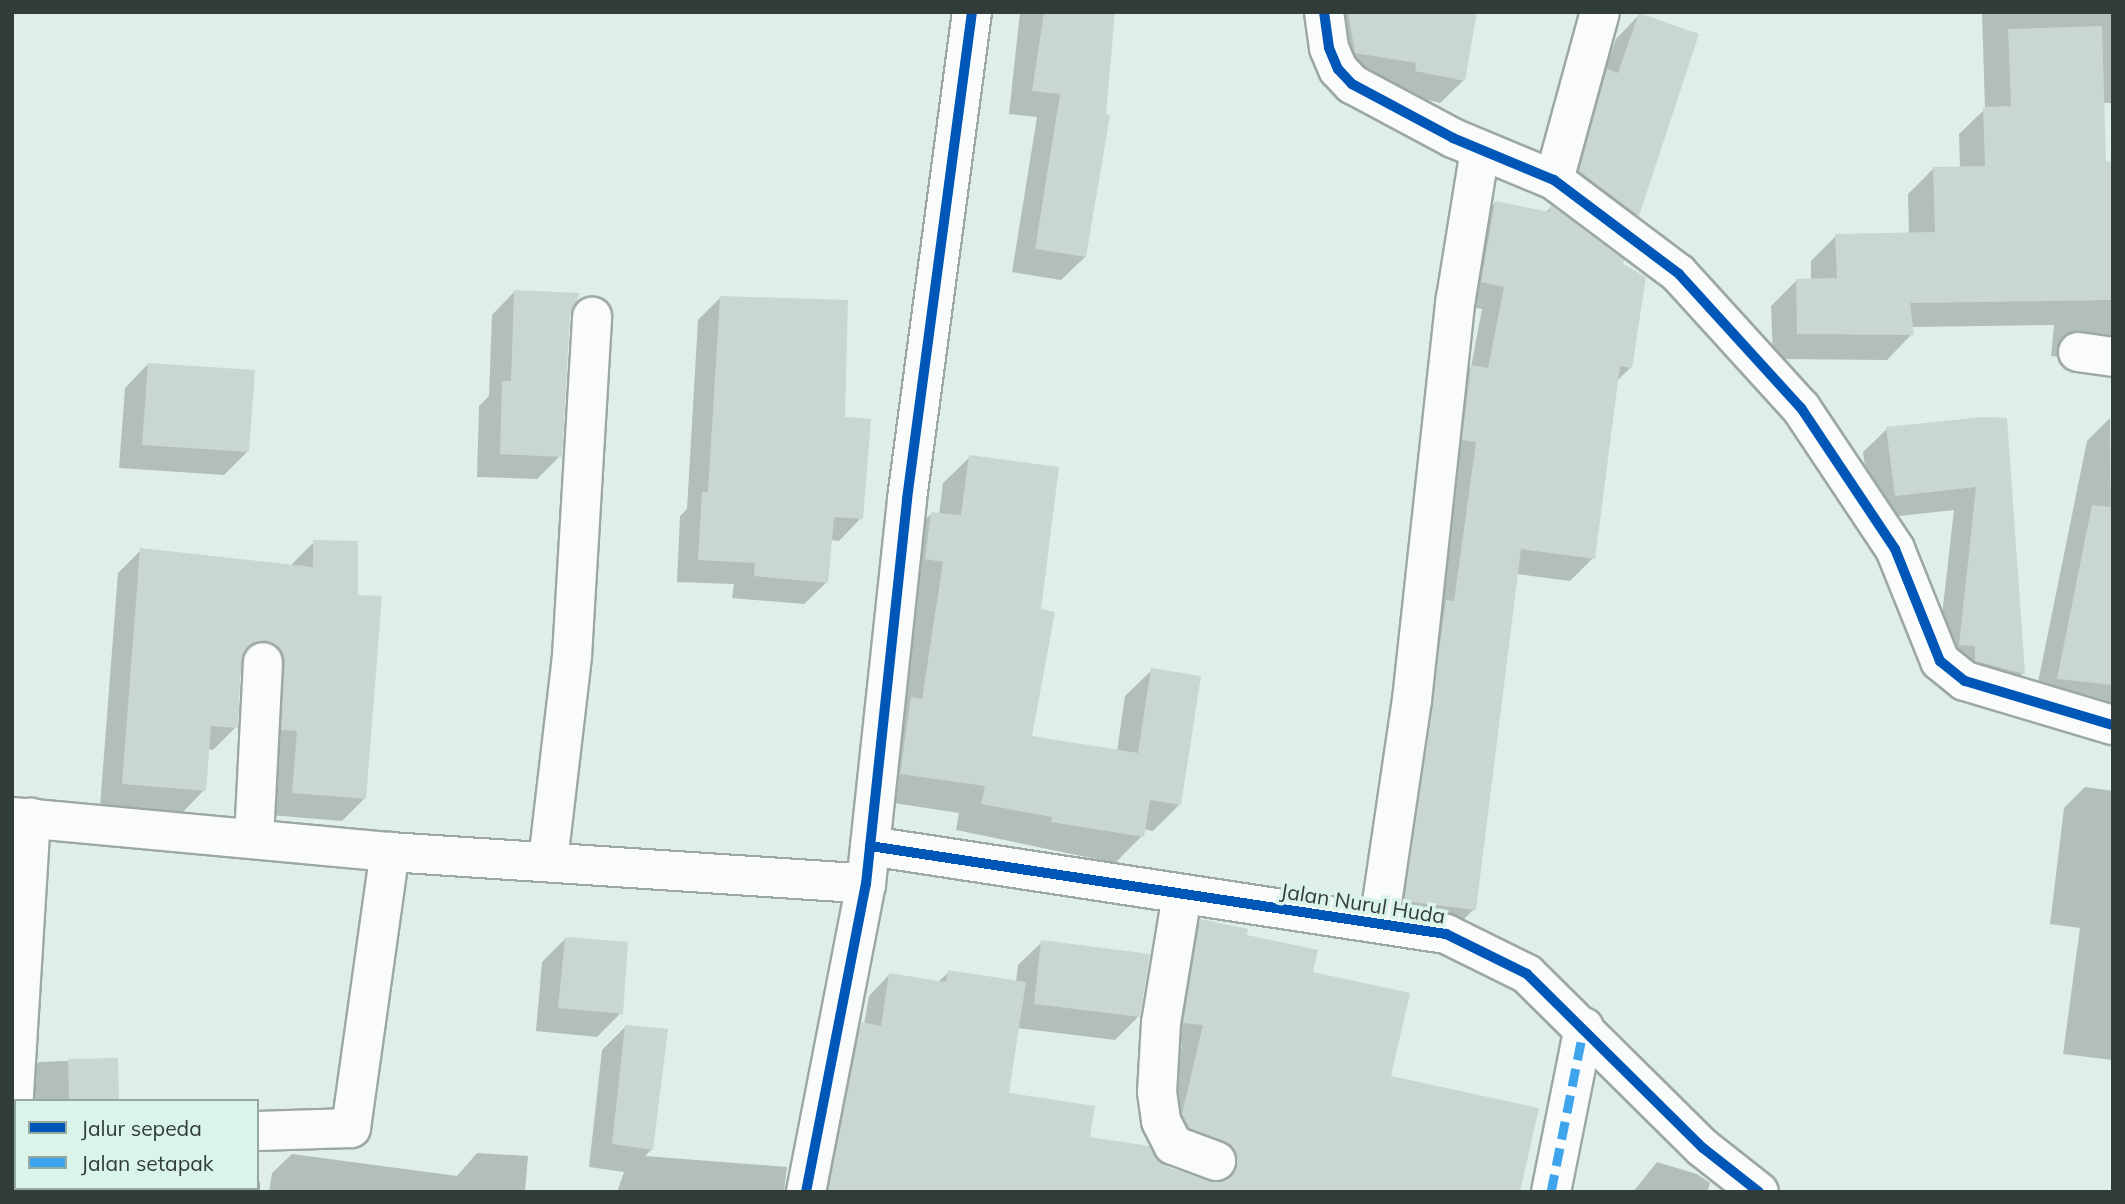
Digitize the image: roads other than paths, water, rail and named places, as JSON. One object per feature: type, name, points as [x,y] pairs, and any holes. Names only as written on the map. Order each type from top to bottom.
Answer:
[{"type":"street","points":[[806,1192],[866,884],[907,499],[972,12]]},
{"type":"street","points":[[1324,12],[1329,48],[1338,69],[1352,84],[1480,150],[1554,180],[1679,274],[1801,408],[1895,549],[1940,661],[1965,681],[2113,725]]},
{"type":"street","points":[[1554,180],[1600,12]]},
{"type":"street","points":[[1379,923],[1412,700],[1456,298],[1480,150]]},
{"type":"street","points":[[548,861],[572,656],[592,317]]},
{"type":"street","points":[[254,839],[263,662]]},
{"type":"street","points":[[12,1127],[22,818],[390,852],[866,884]]},
{"type":"street","name":"Jalan Nurul Huda","points":[[870,846],[1446,934],[1527,974],[1584,1027],[1703,1149],[1759,1192]]},
{"type":"street","points":[[259,1131],[351,1128],[390,852]]},
{"type":"street","points":[[1182,895],[1161,1023],[1157,1092],[1161,1121],[1173,1145],[1216,1161]]},
{"type":"street","points":[[1551,1192],[1584,1027]]}]
